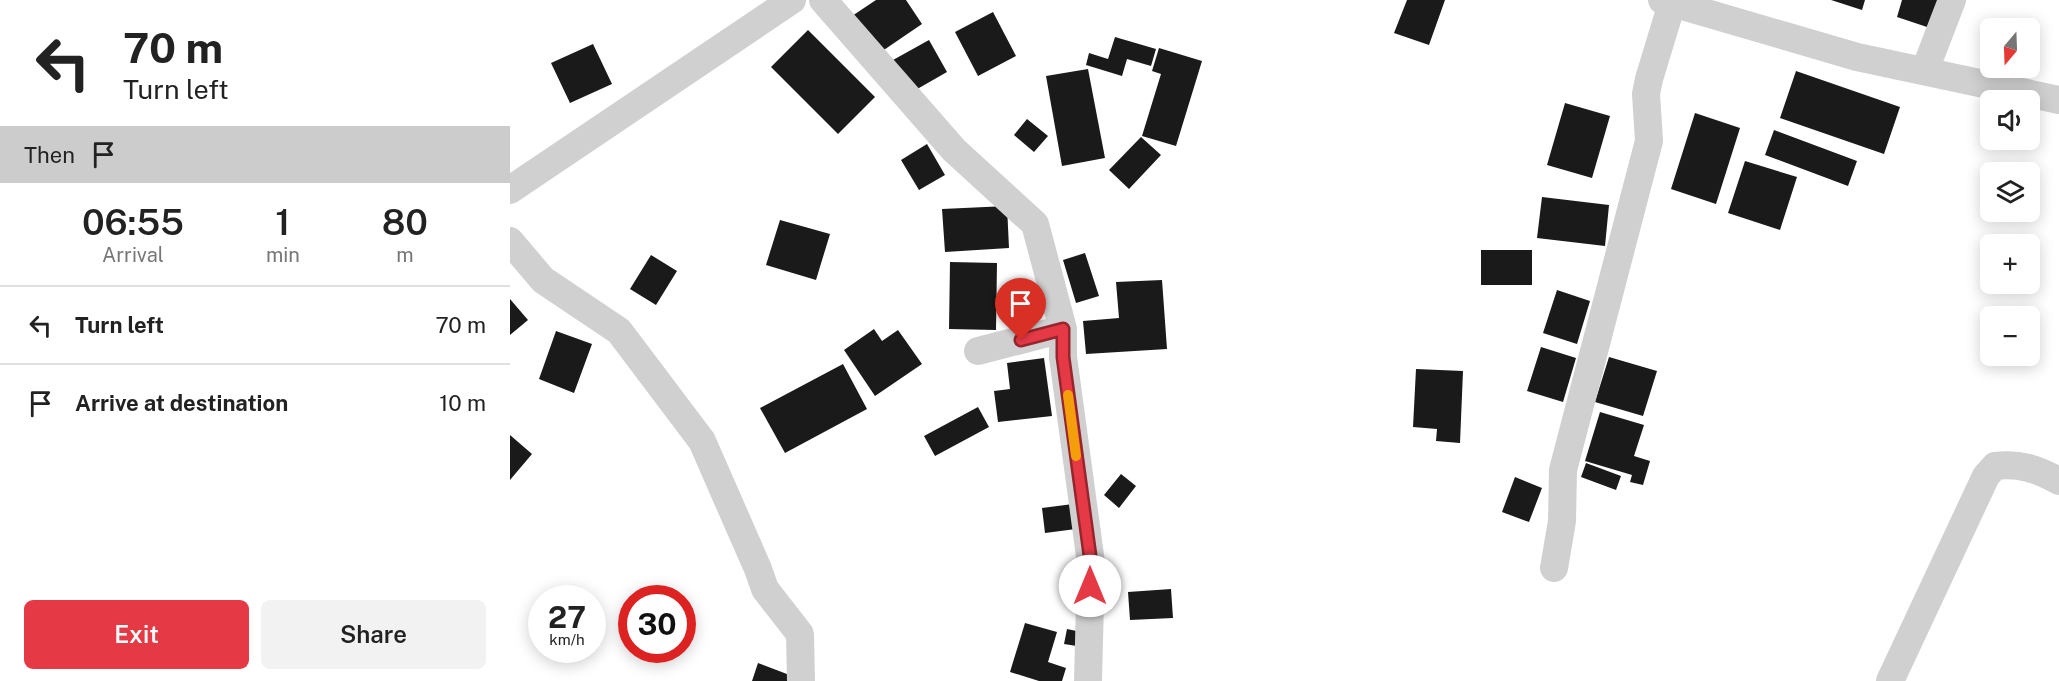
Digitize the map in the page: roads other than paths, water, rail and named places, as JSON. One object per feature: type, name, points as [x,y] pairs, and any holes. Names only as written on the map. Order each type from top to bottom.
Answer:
[{"type":"street","points":[[510,190],[792,0]]},
{"type":"street","points":[[822,0],[954,150],[1035,224],[1063,329],[1063,357],[1091,563],[1088,681]]},
{"type":"street","points":[[1925,70],[1952,0]]},
{"type":"street","points":[[1554,568],[1562,521],[1563,470],[1649,141],[1647,87],[1669,1],[1857,57],[2059,100]]},
{"type":"street","points":[[510,241],[543,280],[619,331],[702,441],[765,589],[800,634],[801,681]]},
{"type":"street","points":[[978,351],[1063,329]]},
{"type":"street","points":[[1890,681],[1986,476],[1995,466],[2008,464],[2039,470],[2059,481]]}]
